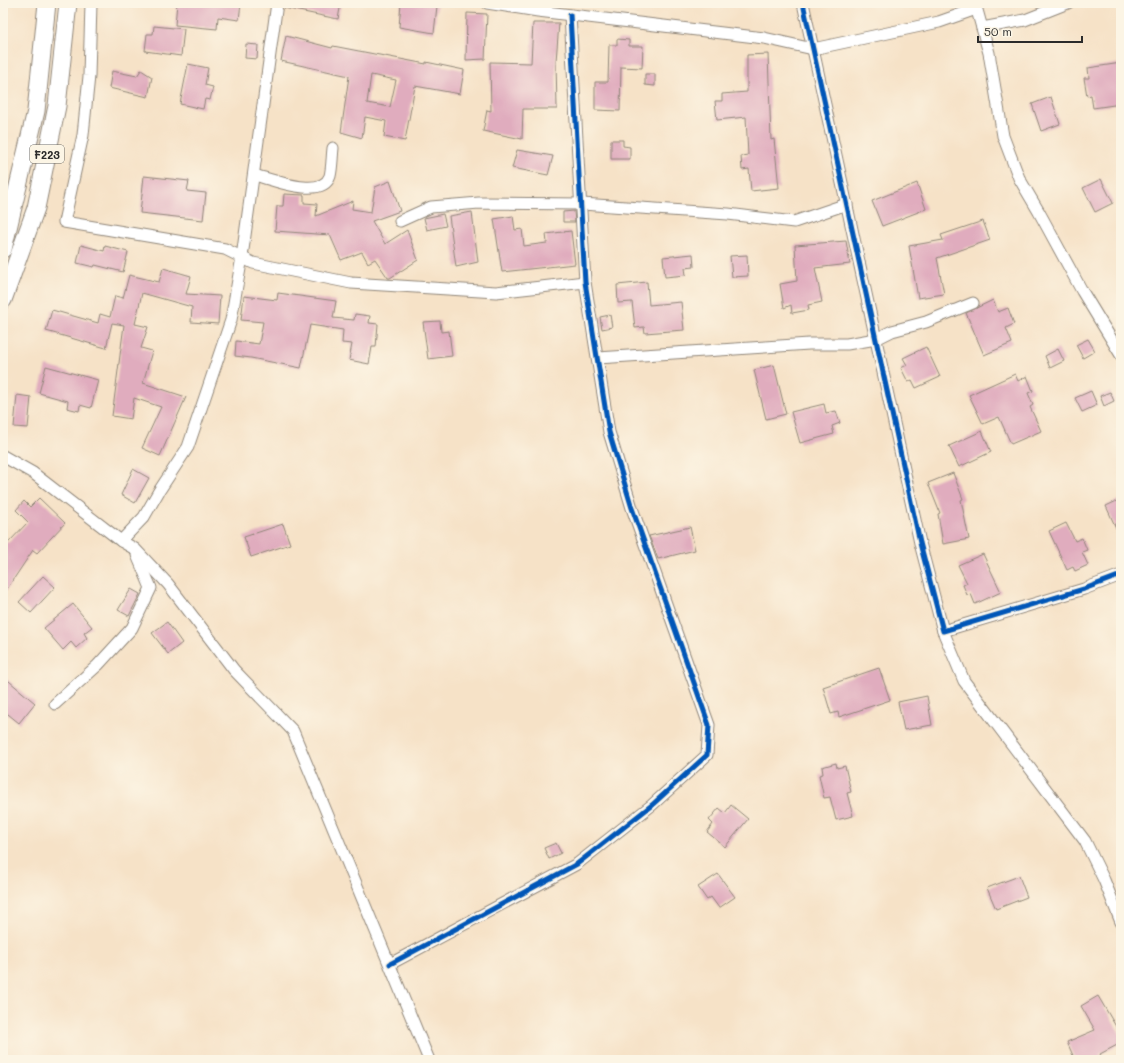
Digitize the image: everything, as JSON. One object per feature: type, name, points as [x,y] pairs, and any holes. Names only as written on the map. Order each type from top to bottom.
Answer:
[{"type":"main road","name":"F223","points":[[3,248],[36,111],[47,3]]},
{"type":"main road","name":"F223","points":[[3,300],[36,208],[57,106],[68,3]]},
{"type":"street","points":[[90,3],[89,76],[83,135],[64,222],[225,249],[253,263],[351,283],[496,292],[585,282]]},
{"type":"street","points":[[121,541],[144,517],[158,491],[188,447],[230,320],[242,257],[277,3]]},
{"type":"street","points":[[487,3],[538,7],[570,15],[764,38],[813,49],[939,22],[976,6],[989,53],[1003,136],[1019,178],[1082,291],[1118,342],[1121,355]]},
{"type":"street","points":[[803,3],[920,543],[943,631],[964,681],[1085,841],[1104,880],[1121,922]]},
{"type":"street","points":[[982,28],[1025,20],[1068,3]]},
{"type":"street","points":[[390,964],[577,864],[652,806],[707,754],[709,725],[632,508],[609,432],[585,282],[582,204],[570,15]]},
{"type":"street","points":[[254,175],[295,186],[314,188],[323,185],[330,177],[333,148]]},
{"type":"street","points":[[400,221],[431,207],[479,203],[582,204],[728,214],[794,222],[847,204]]},
{"type":"street","points":[[598,358],[809,344],[847,344],[876,339],[892,331],[926,322],[973,303]]},
{"type":"street","points":[[3,456],[33,473],[121,541],[134,549],[168,584],[234,670],[293,731],[429,1060]]},
{"type":"street","points":[[55,704],[98,665],[132,628],[151,588],[134,549]]},
{"type":"street","points":[[943,631],[1084,589],[1121,575]]},
{"type":"building","points":[[177,3],[241,3],[239,20],[218,17],[217,29],[175,25]]},
{"type":"building","points":[[285,3],[341,3],[338,19],[284,8]]},
{"type":"building","points":[[401,3],[418,3],[437,6],[434,33],[399,27]]},
{"type":"building","points":[[467,13],[487,14],[485,59],[466,60]]},
{"type":"building","points":[[533,23],[559,23],[556,61],[557,109],[523,109],[522,139],[483,131],[487,110],[491,111],[490,62],[531,63]]},
{"type":"building","points":[[154,26],[184,29],[181,56],[145,51],[147,34],[153,34]]},
{"type":"building","points":[[286,36],[332,48],[333,46],[464,70],[460,94],[415,86],[405,141],[384,137],[386,121],[365,117],[362,138],[341,132],[349,76],[281,61]],"holes":[[[371,75],[396,80],[390,107],[367,103]]]},
{"type":"building","points":[[617,39],[629,40],[629,46],[643,46],[642,68],[621,67],[620,111],[595,110],[595,82],[608,82],[609,45],[617,45]]},
{"type":"building","points":[[246,44],[258,45],[257,59],[245,58]]},
{"type":"building","points":[[768,54],[771,140],[774,139],[779,188],[751,191],[749,169],[742,170],[741,156],[748,155],[746,117],[717,120],[715,101],[722,101],[722,94],[747,92],[747,55]]},
{"type":"building","points":[[1121,63],[1121,104],[1093,108],[1091,95],[1087,96],[1084,78],[1089,78],[1088,68]]},
{"type":"building","points":[[188,64],[208,68],[205,85],[213,87],[210,100],[205,99],[203,109],[180,104]]},
{"type":"building","points":[[141,70],[152,77],[148,97],[109,88],[112,71],[137,76]]},
{"type":"building","points":[[645,74],[655,74],[655,86],[645,85]]},
{"type":"building","points":[[1051,97],[1060,124],[1041,131],[1032,104]]},
{"type":"building","points":[[611,140],[623,140],[623,146],[630,147],[630,159],[611,159]]},
{"type":"building","points":[[517,150],[553,156],[548,175],[512,168]]},
{"type":"building","points":[[144,176],[189,181],[187,191],[206,193],[203,220],[140,213]]},
{"type":"building","points":[[1101,179],[1113,203],[1095,212],[1083,188]]},
{"type":"building","points":[[390,181],[400,211],[372,221],[385,244],[407,230],[418,260],[390,278],[388,278],[375,259],[368,263],[362,252],[341,260],[330,235],[275,231],[277,206],[283,206],[284,194],[304,195],[304,203],[317,204],[316,216],[353,201],[352,209],[371,212],[375,187]]},
{"type":"building","points":[[917,183],[926,209],[882,226],[872,201]]},
{"type":"building","points":[[574,211],[575,222],[563,222],[563,212]]},
{"type":"building","points":[[472,212],[478,262],[456,267],[449,216]]},
{"type":"building","points":[[443,214],[446,226],[427,230],[424,218]]},
{"type":"building","points":[[513,216],[515,230],[522,229],[524,246],[547,243],[546,234],[571,231],[575,264],[502,272],[494,219]]},
{"type":"building","points":[[983,221],[990,240],[937,258],[944,294],[918,298],[909,246],[943,240],[941,235]]},
{"type":"building","points":[[846,241],[850,264],[815,268],[822,302],[808,305],[809,310],[792,313],[791,305],[784,308],[780,284],[797,281],[795,245]]},
{"type":"building","points":[[81,245],[104,251],[105,246],[128,252],[123,272],[95,265],[94,267],[77,263]]},
{"type":"building","points":[[693,254],[694,267],[685,268],[686,275],[665,277],[663,257]]},
{"type":"building","points":[[747,255],[748,276],[732,277],[730,256]]},
{"type":"building","points":[[163,268],[191,276],[186,294],[220,296],[218,324],[191,322],[192,307],[142,293],[135,324],[148,327],[141,348],[152,351],[143,383],[186,397],[160,456],[142,448],[161,407],[134,398],[131,419],[112,416],[124,325],[112,323],[106,348],[46,331],[52,310],[98,323],[100,314],[110,317],[115,296],[123,298],[129,275],[159,282]]},
{"type":"building","points":[[647,282],[649,305],[681,302],[684,330],[645,333],[644,327],[635,328],[632,302],[618,303],[617,285]]},
{"type":"building","points":[[278,293],[336,301],[333,318],[354,320],[355,314],[370,316],[369,323],[378,324],[376,347],[372,347],[369,364],[349,360],[352,344],[342,343],[343,330],[310,325],[301,368],[235,356],[236,341],[259,344],[263,322],[241,320],[244,296],[277,300]]},
{"type":"building","points":[[993,300],[998,312],[1008,308],[1014,324],[1006,328],[1012,343],[984,355],[966,313]]},
{"type":"building","points":[[610,315],[612,327],[602,329],[600,317]]},
{"type":"building","points":[[440,321],[441,332],[449,331],[452,356],[428,359],[423,322]]},
{"type":"building","points":[[1088,339],[1095,351],[1083,358],[1076,345]]},
{"type":"building","points":[[926,347],[940,377],[916,388],[912,380],[908,382],[901,368],[907,365],[903,358]]},
{"type":"building","points":[[1058,349],[1064,361],[1050,368],[1045,356]]},
{"type":"building","points":[[774,365],[786,414],[766,419],[754,370]]},
{"type":"building","points":[[46,366],[98,380],[91,408],[80,405],[79,411],[67,408],[68,401],[39,393]]},
{"type":"building","points":[[1015,374],[1018,381],[1027,376],[1033,391],[1028,393],[1033,405],[1030,407],[1041,431],[1011,444],[999,417],[983,424],[969,395]]},
{"type":"building","points":[[1091,391],[1097,405],[1082,412],[1075,398]]},
{"type":"building","points":[[1110,392],[1114,401],[1104,406],[1100,396]]},
{"type":"building","points":[[17,395],[31,397],[28,428],[14,427]]},
{"type":"building","points":[[824,404],[826,413],[836,411],[840,423],[832,426],[834,434],[800,443],[791,412]]},
{"type":"building","points":[[982,431],[991,452],[959,467],[949,446]]},
{"type":"building","points":[[133,469],[149,478],[135,503],[121,495]]},
{"type":"building","points":[[953,473],[963,499],[961,500],[969,539],[943,544],[938,514],[940,513],[928,483]]},
{"type":"building","points":[[39,498],[65,523],[37,553],[33,550],[3,595],[3,539],[8,543],[28,522],[16,510],[24,501],[30,507]]},
{"type":"building","points":[[1121,499],[1121,539],[1106,506]]},
{"type":"building","points":[[1066,523],[1075,541],[1082,538],[1087,550],[1082,552],[1088,565],[1075,571],[1073,567],[1067,570],[1049,531]]},
{"type":"building","points":[[283,524],[290,544],[251,557],[244,537]]},
{"type":"building","points":[[690,527],[695,550],[658,559],[649,536]]},
{"type":"building","points":[[983,554],[1001,592],[975,604],[971,594],[967,595],[963,585],[967,583],[958,565]]},
{"type":"building","points":[[43,576],[55,587],[31,613],[19,602]]},
{"type":"building","points":[[131,589],[140,594],[129,616],[118,610]]},
{"type":"building","points":[[73,604],[92,627],[84,633],[87,638],[76,648],[71,642],[63,650],[44,628]]},
{"type":"building","points":[[167,622],[182,643],[168,654],[152,633]]},
{"type":"building","points":[[879,668],[890,700],[839,717],[838,712],[831,714],[823,687]]},
{"type":"building","points":[[3,676],[35,703],[19,723],[3,710]]},
{"type":"building","points":[[927,696],[932,725],[904,730],[898,702]]},
{"type":"building","points":[[836,763],[837,768],[845,766],[851,792],[847,793],[853,816],[836,820],[830,797],[824,798],[819,775],[823,774],[822,767]]},
{"type":"building","points":[[731,805],[748,819],[725,847],[707,832],[713,824],[709,820],[719,808],[725,813]]},
{"type":"building","points":[[556,843],[561,853],[549,859],[544,848]]},
{"type":"building","points":[[718,874],[735,897],[719,908],[711,897],[707,900],[698,887]]},
{"type":"building","points":[[1019,876],[1027,897],[996,909],[987,888]]},
{"type":"building","points":[[1098,996],[1121,1035],[1121,1043],[1100,1054],[1103,1060],[1075,1060],[1067,1042],[1095,1030],[1081,1006]]},
{"type":"cycle path","points":[[803,3],[920,543],[943,631],[1084,589],[1121,575]]},
{"type":"cycle path","points":[[390,964],[577,864],[652,805],[707,755],[709,725],[632,508],[609,432],[585,282],[570,15]]}]
